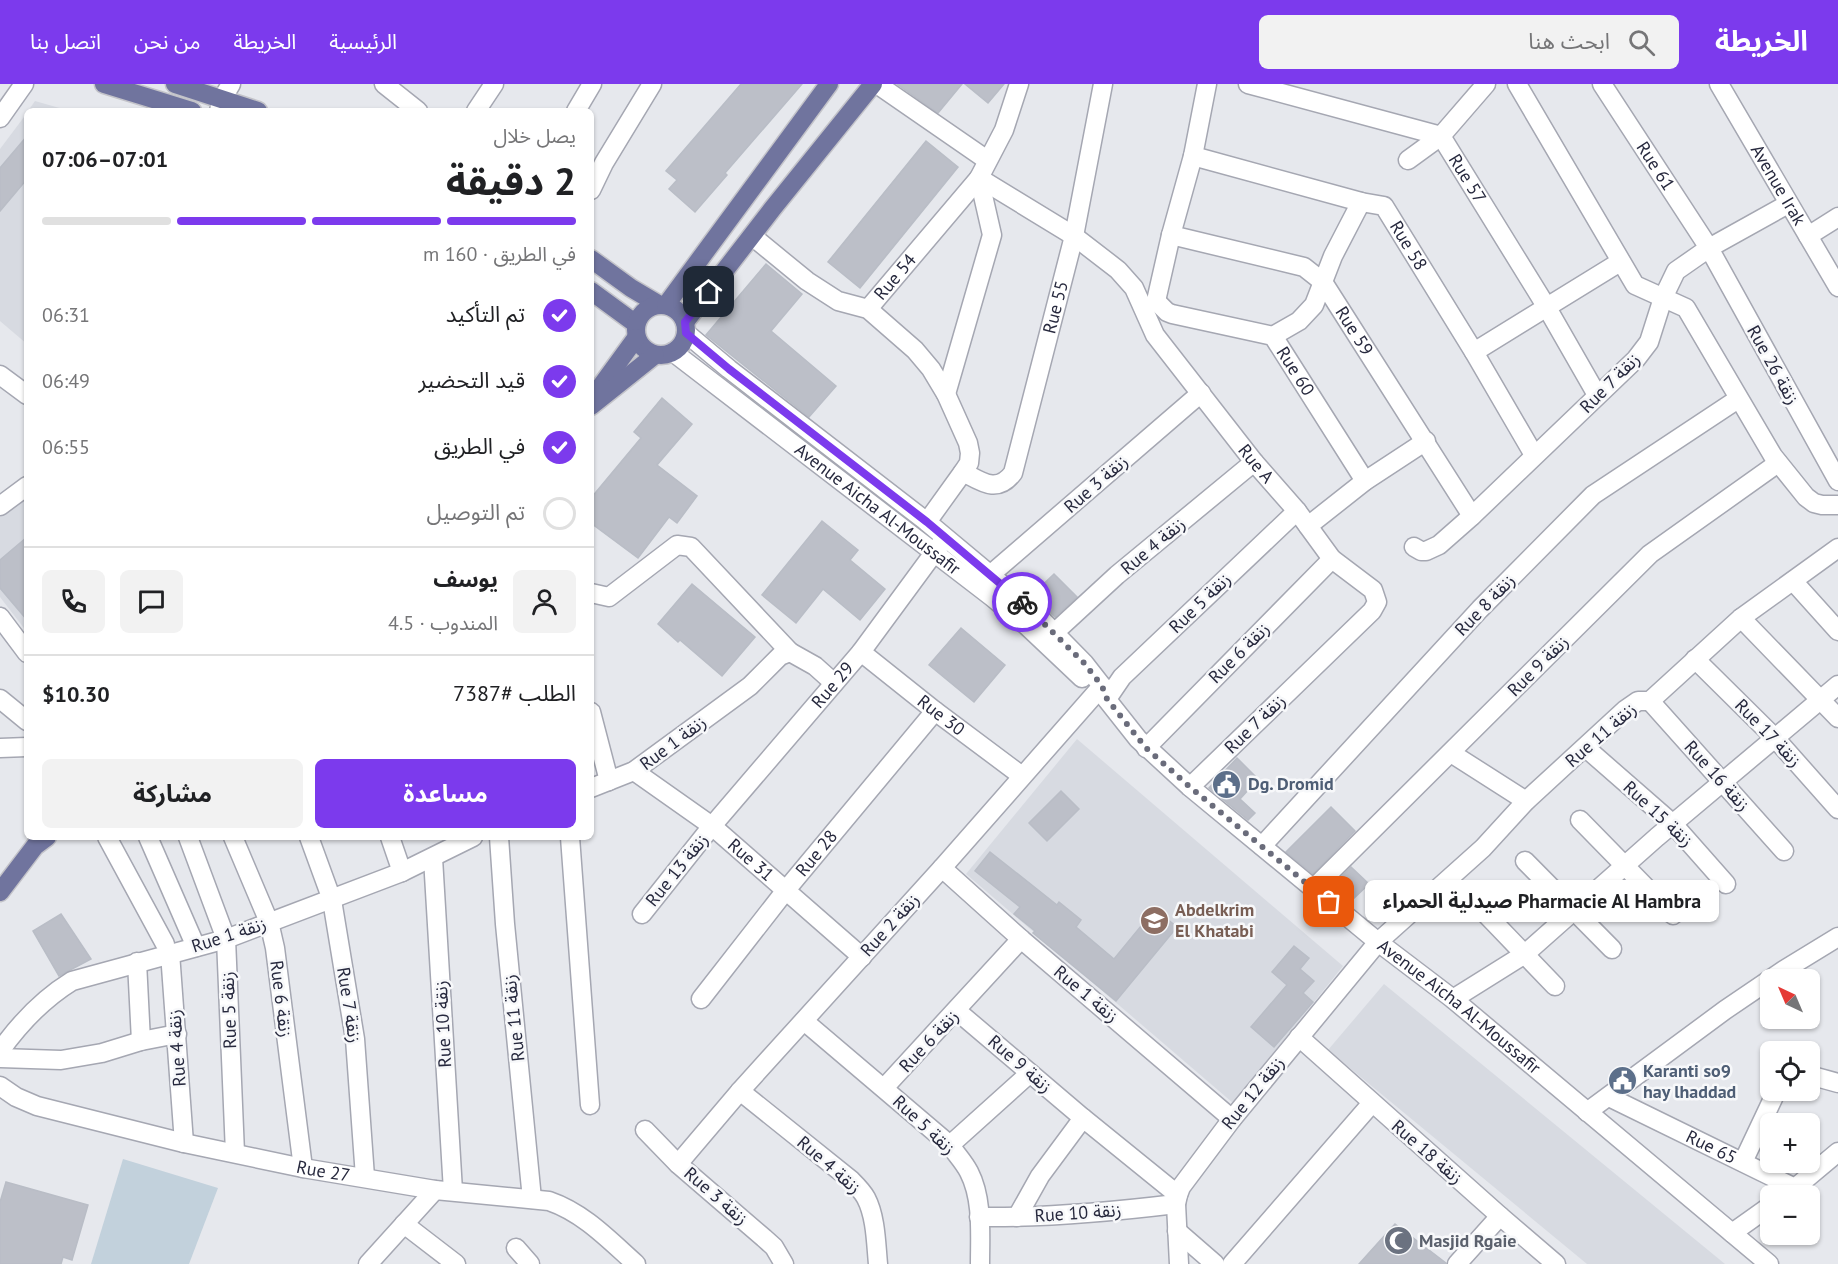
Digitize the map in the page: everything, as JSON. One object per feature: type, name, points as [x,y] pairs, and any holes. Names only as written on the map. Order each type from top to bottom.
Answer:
[{"type":"main road","points":[[104,84],[182,108]]},
{"type":"main road","points":[[175,84],[250,108]]},
{"type":"main road","points":[[594,396],[636,331],[644,310],[662,305],[830,84]]},
{"type":"main road","points":[[594,294],[636,331],[647,351],[661,356],[673,352],[684,340],[686,327],[752,236],[875,84]]},
{"type":"main road","points":[[594,261],[631,288],[678,311],[686,327]]},
{"type":"main road","points":[[594,404],[655,355]]},
{"type":"main road","points":[[0,892],[35,846],[43,840]]},
{"type":"street","points":[[0,118],[24,84]]},
{"type":"street","points":[[384,84],[404,97],[415,108]]},
{"type":"street","points":[[478,108],[494,84]]},
{"type":"street","points":[[578,108],[592,84]]},
{"type":"street","points":[[594,184],[652,84]]},
{"type":"street","points":[[875,84],[987,160]]},
{"type":"street","name":"Rue 54","points":[[927,522],[969,463],[968,442],[946,394],[931,369],[915,350],[868,309],[979,178],[1004,130],[1019,84]]},
{"type":"street","name":"Rue 55","points":[[963,472],[993,486],[1004,483],[1012,473],[1074,236],[1103,84]]},
{"type":"street","points":[[1148,304],[1171,235],[1193,156],[1207,84]]},
{"type":"street","name":"Rue 57","points":[[1248,84],[1441,136],[1598,395]]},
{"type":"street","points":[[1408,160],[1441,136],[1486,84]]},
{"type":"street","points":[[1517,84],[1635,285],[1686,308],[1778,463],[1806,497],[1814,503],[1838,505]]},
{"type":"street","name":"Rue 61","points":[[1602,84],[1709,248]]},
{"type":"street","name":"Avenue Irak","points":[[1719,84],[1838,287]]},
{"type":"street","name":"Rue 58","points":[[1193,156],[1384,206],[1534,455]]},
{"type":"street","points":[[946,394],[992,235],[979,178]]},
{"type":"street","name":"Rue A","points":[[979,178],[1074,236],[1118,270],[1148,304],[1155,335],[1254,462],[1297,511],[1332,559],[1373,590],[1377,602],[1372,610]]},
{"type":"street","points":[[1273,336],[1299,321],[1314,305],[1333,256],[1362,202]]},
{"type":"street","name":"Rue 7 زنقة","points":[[1414,547],[1421,551],[1433,549],[1472,516],[1636,359],[1649,342],[1663,298],[1676,271],[1709,248],[1788,204]]},
{"type":"street","points":[[1809,236],[1838,217]]},
{"type":"street","name":"Rue 59","points":[[1171,235],[1304,267],[1323,282],[1472,516]]},
{"type":"street","points":[[752,236],[807,281],[838,301],[868,309]]},
{"type":"street","name":"Rue 26 زنقة","points":[[1709,248],[1838,481]]},
{"type":"street","points":[[1474,352],[1620,262]]},
{"type":"street","name":"Rue 60","points":[[1148,304],[1172,314],[1273,336],[1365,481]]},
{"type":"street","name":"Avenue Aicha Al-Moussafir","points":[[686,327],[729,369],[927,522],[1030,608],[1054,633],[1146,748],[1190,787],[1378,942],[1453,999],[1769,1264]]},
{"type":"street","name":"Avenue Aicha Al-Moussafir","points":[[673,352],[934,552],[1027,626],[1102,693]]},
{"type":"street","points":[[0,375],[24,394]]},
{"type":"street","name":"Rue 3 زنقة","points":[[990,575],[1201,393]]},
{"type":"street","name":"Rue 8 زنقة","points":[[1262,846],[1480,609],[1593,495],[1738,399]]},
{"type":"street","points":[[1308,526],[1365,481],[1426,441]]},
{"type":"street","name":"Rue 4 زنقة","points":[[1054,633],[1117,575],[1254,462]]},
{"type":"street","name":"Rue 9 زنقة","points":[[1313,889],[1650,554],[1778,463]]},
{"type":"street","points":[[0,506],[24,488]]},
{"type":"street","name":"Rue 5 زنقة","points":[[1102,693],[1122,677],[1297,511]]},
{"type":"street","name":"Rue 29","points":[[712,826],[861,651],[945,537]]},
{"type":"street","points":[[594,594],[609,597],[676,545],[691,547],[790,652],[815,666],[834,683]]},
{"type":"street","name":"Rue 11 زنقة","points":[[1378,942],[1483,848],[1526,801],[1625,710],[1638,701],[1650,701],[1741,618],[1838,548]]},
{"type":"street","name":"Rue 6 زنقة","points":[[1146,748],[1332,559]]},
{"type":"street","points":[[1793,581],[1838,632]]},
{"type":"street","name":"Rue 7 زنقة","points":[[1190,787],[1372,610]]},
{"type":"street","points":[[0,617],[24,649]]},
{"type":"street","points":[[1741,618],[1838,718]]},
{"type":"street","name":"Rue 30","points":[[861,651],[935,711],[1022,776]]},
{"type":"street","name":"Rue 1 زنقة","points":[[594,787],[634,771],[750,686],[780,656],[790,652]]},
{"type":"street","name":"Rue 17 زنقة","points":[[1695,659],[1774,738],[1838,809]]},
{"type":"street","points":[[1453,999],[1525,954],[1625,865],[1838,685]]},
{"type":"street","name":"Rue 2 زنقة","points":[[678,1164],[740,1091],[1022,776],[1102,693]]},
{"type":"street","points":[[0,699],[24,719]]},
{"type":"street","name":"Rue 16 زنقة","points":[[1650,701],[1784,851]]},
{"type":"street","name":"Rue 28","points":[[701,999],[786,890],[935,711]]},
{"type":"street","points":[[594,724],[609,781]]},
{"type":"street","points":[[0,748],[24,747]]},
{"type":"street","name":"Rue 15 زنقة","points":[[1586,748],[1673,824],[1726,884]]},
{"type":"street","points":[[1451,753],[1526,801]]},
{"type":"street","name":"Rue 31","points":[[634,771],[712,826],[862,957]]},
{"type":"street","points":[[1580,820],[1673,915]]},
{"type":"street","name":"Rue 13 زنقة","points":[[642,914],[712,826]]},
{"type":"street","name":"Rue 4 زنقة","points":[[109,840],[168,949],[177,1034],[184,1143]]},
{"type":"street","points":[[149,840],[196,947]]},
{"type":"street","name":"Rue 5 زنقة","points":[[189,840],[226,939],[236,1153]]},
{"type":"street","name":"Rue 6 زنقة","points":[[234,840],[269,922],[275,948],[303,1168]]},
{"type":"street","name":"Rue 7 زنقة","points":[[310,840],[332,900],[355,1039],[365,1177]]},
{"type":"street","points":[[391,840],[402,872]]},
{"type":"street","name":"Rue 1 زنقة","points":[[0,1051],[14,1032],[54,992],[72,981],[137,962],[168,949],[196,947],[226,939],[402,872],[467,840]]},
{"type":"street","name":"Rue 11 زنقة","points":[[499,840],[505,924],[532,1199]]},
{"type":"street","points":[[570,840],[590,1105]]},
{"type":"street","name":"Rue 10 زنقة","points":[[433,858],[444,1190]]},
{"type":"street","points":[[1525,861],[1612,949]]},
{"type":"street","name":"Rue 1 زنقة","points":[[942,868],[1021,939],[1232,1119]]},
{"type":"street","points":[[1482,910],[1555,986]]},
{"type":"street","points":[[1587,1112],[1725,1010],[1838,937]]},
{"type":"street","name":"Rue 6 زنقة","points":[[884,1088],[1021,939]]},
{"type":"street","name":"Rue 12 زنقة","points":[[1177,1200],[1181,1187],[1232,1119],[1378,942]]},
{"type":"street","points":[[137,962],[141,1041]]},
{"type":"street","name":"Rue 9 زنقة","points":[[957,1011],[1177,1200]]},
{"type":"street","name":"Rue 5 زنقة","points":[[804,1021],[950,1145],[968,1170],[975,1185],[980,1216],[980,1264]]},
{"type":"street","points":[[0,1058],[62,1060],[102,1053],[141,1041],[177,1034]]},
{"type":"street","name":"Rue 18 زنقة","points":[[1299,1037],[1371,1103],[1556,1264]]},
{"type":"street","points":[[950,1145],[1030,1073]]},
{"type":"street","points":[[1820,1078],[1838,1083]]},
{"type":"street","name":"Rue 27","points":[[0,1086],[15,1097],[37,1106],[184,1143],[303,1168],[444,1190],[532,1199],[565,1207],[580,1216],[636,1264]]},
{"type":"street","name":"Rue 4 زنقة","points":[[740,1091],[852,1180],[860,1189],[867,1199],[871,1212],[878,1264]]},
{"type":"street","name":"Rue 65","points":[[1609,1097],[1743,1162],[1779,1185]]},
{"type":"street","points":[[1743,1162],[1772,1101]]},
{"type":"street","points":[[1232,1264],[1371,1103]]},
{"type":"street","points":[[1017,1217],[1040,1176],[1083,1118]]},
{"type":"street","name":"Rue 3 زنقة","points":[[645,1130],[678,1164],[765,1238],[774,1247],[784,1264]]},
{"type":"street","name":"Rue 65","points":[[1798,1185],[1838,1152]]},
{"type":"street","points":[[368,1264],[404,1224],[444,1190]]},
{"type":"street","points":[[1177,1200],[1176,1231],[1179,1264]]},
{"type":"street","name":"Rue 10 زنقة","points":[[980,1216],[1017,1217],[1098,1213],[1177,1200]]},
{"type":"street","points":[[1732,1233],[1760,1213]]},
{"type":"street","points":[[1457,1264],[1500,1216]]},
{"type":"street","points":[[404,1224],[456,1264]]},
{"type":"street","points":[[1176,1231],[1215,1264]]},
{"type":"street","points":[[516,1248],[530,1264]]},
{"type":"shaded area","points":[[35,101],[60,108],[30,108]]},
{"type":"shaded area","points":[[24,117],[24,341],[0,321],[0,149]]},
{"type":"shaded area","points":[[24,497],[24,628],[0,597],[0,517]]},
{"type":"shaded area","name":"Abdelkrim El Khatabi","points":[[1077,739],[1343,966],[1233,1103],[966,874]]},
{"type":"shaded area","points":[[1384,984],[1725,1264],[1587,1264],[1328,1050]]},
{"type":"shaded area","points":[[123,1159],[218,1188],[189,1264],[91,1264]]},
{"type":"building","points":[[741,84],[802,84],[725,173],[727,175],[695,212],[669,189],[677,180],[666,171]]},
{"type":"building","points":[[897,84],[962,84],[938,113]]},
{"type":"building","points":[[965,84],[1004,84],[988,103]]},
{"type":"building","points":[[24,140],[24,183],[0,211],[0,168]]},
{"type":"building","points":[[926,141],[958,167],[860,288],[828,262]]},
{"type":"building","points":[[766,264],[802,294],[771,331],[836,386],[809,417],[706,335]]},
{"type":"building","points":[[662,398],[692,424],[657,465],[697,496],[677,523],[669,517],[638,558],[594,525],[594,494],[641,438],[634,432]]},
{"type":"building","points":[[822,521],[858,550],[850,560],[885,589],[860,620],[823,589],[796,623],[762,595]]},
{"type":"building","points":[[24,540],[24,616],[0,588],[0,560]]},
{"type":"building","points":[[1054,574],[1077,597],[1055,617],[1032,595]]},
{"type":"building","points":[[692,584],[755,637],[722,676],[658,624]]},
{"type":"building","points":[[961,628],[1005,665],[974,702],[929,665]]},
{"type":"building","points":[[1237,758],[1258,779],[1240,799],[1255,813],[1248,820],[1209,788]]},
{"type":"building","points":[[1061,791],[1079,809],[1047,841],[1029,823]]},
{"type":"building","points":[[1331,807],[1355,831],[1313,874],[1286,852]]},
{"type":"building","points":[[990,852],[1057,905],[1059,902],[1081,920],[1076,927],[1114,959],[1155,909],[1177,927],[1116,1001],[1033,933],[1035,931],[1014,914],[1020,907],[975,871]]},
{"type":"building","points":[[1351,867],[1369,884],[1351,901],[1334,884]]},
{"type":"building","points":[[61,914],[91,959],[59,976],[33,931]]},
{"type":"building","points":[[1294,946],[1309,958],[1300,969],[1314,981],[1303,993],[1313,1002],[1274,1047],[1251,1027],[1287,985],[1272,972]]},
{"type":"building","points":[[6,1182],[88,1205],[72,1260],[63,1257],[61,1264],[0,1264],[0,1202]]},
{"type":"building","name":"Masjid Rgaie","points":[[1395,1224],[1446,1263],[1446,1264],[1359,1264]]},
{"type":"way so far","points":[[1022,602],[1084,663],[1102,686],[1104,696],[1146,748],[1329,902]]},
{"type":"place","name":"Dg. Dromid","points":[[1227,784]]},
{"type":"place","name":"Pharmacie Al Hambra صيدلية الحمراء","points":[[1329,902]]},
{"type":"place","name":"Abdelkrim El Khatabi","points":[[1154,920]]},
{"type":"place","name":"Karanti so9 hay lhaddad","points":[[1622,1081]]},
{"type":"place","name":"Masjid Rgaie","points":[[1398,1241]]},
{"type":"route","points":[[709,292],[685,322],[686,333],[927,522],[1022,602]]}]
